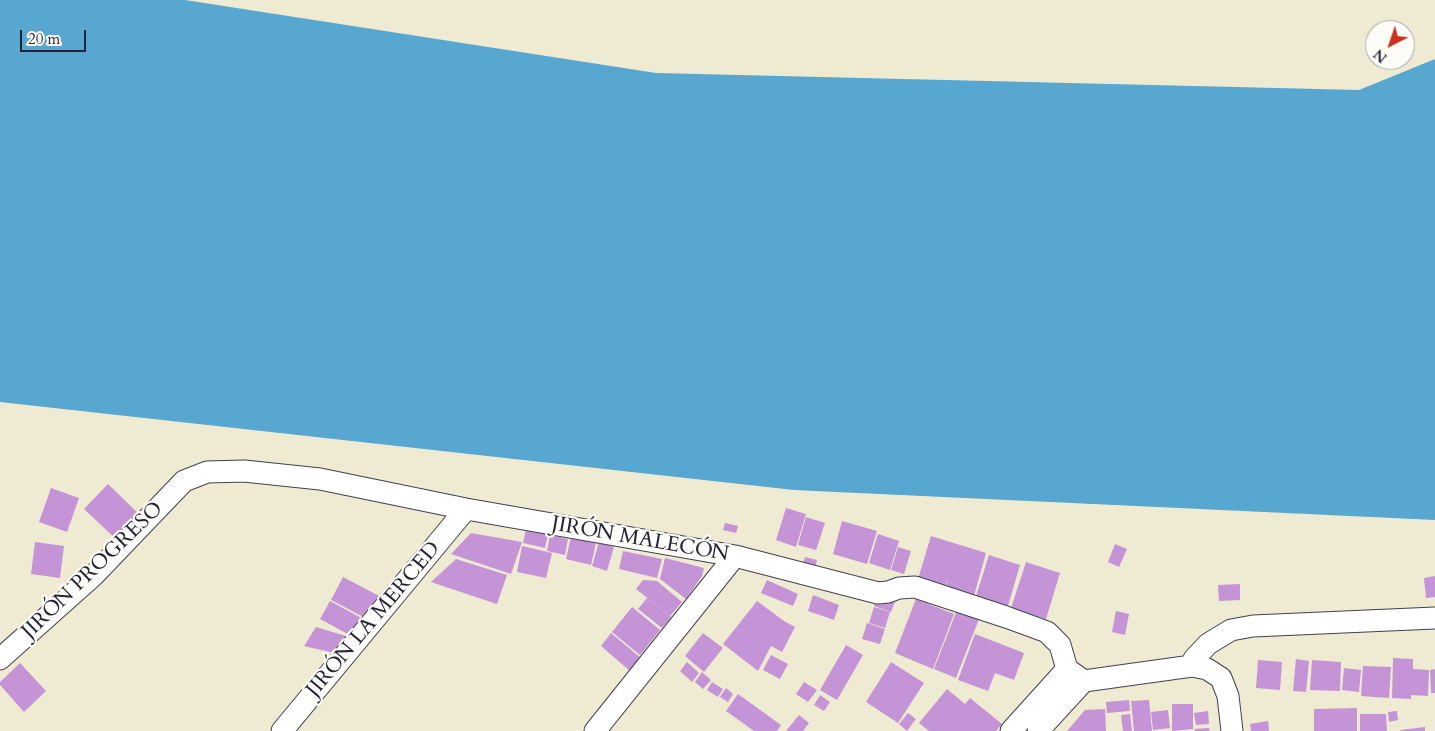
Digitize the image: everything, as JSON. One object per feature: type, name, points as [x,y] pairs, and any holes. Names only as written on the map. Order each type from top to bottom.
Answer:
[{"type":"street","name":"JIRÓN MALECÓN","points":[[184,481],[207,472],[244,471],[320,479],[466,510],[734,556],[878,593],[899,588],[915,588],[1006,616],[1047,632],[1060,645],[1075,675]]},
{"type":"street","name":"JIRÓN PROGRESO","points":[[0,659],[94,576],[184,481]]},
{"type":"street","name":"JIRÓN LA MERCED","points":[[282,731],[466,510]]},
{"type":"street","points":[[595,731],[734,556]]},
{"type":"street","points":[[1192,666],[1194,659],[1208,644],[1231,630],[1253,626],[1435,618]]},
{"type":"street","points":[[1011,731],[1075,675],[1192,666],[1206,669],[1221,678],[1228,696],[1232,731]]},
{"type":"street","points":[[1038,731],[1075,675]]},
{"type":"water","points":[[0,0],[185,0],[656,73],[1359,90],[1408,70],[1415,70],[1415,67],[1435,59],[1435,520],[794,490],[0,402]]},
{"type":"building","points":[[108,484],[143,518],[119,542],[84,509]]},
{"type":"building","points":[[51,488],[79,498],[67,532],[39,522]]},
{"type":"building","points":[[786,508],[806,514],[796,547],[776,540]]},
{"type":"building","points":[[806,517],[825,523],[816,550],[798,545]]},
{"type":"building","points":[[842,521],[877,531],[867,564],[833,554]]},
{"type":"building","points":[[725,523],[738,526],[736,533],[723,530]]},
{"type":"building","points":[[526,529],[548,534],[545,548],[523,543]]},
{"type":"building","points":[[471,533],[522,542],[511,574],[451,554]]},
{"type":"building","points":[[878,534],[899,541],[890,570],[869,563]]},
{"type":"building","points":[[550,535],[568,539],[565,555],[547,551]]},
{"type":"building","points":[[931,536],[986,553],[974,596],[946,587],[948,578],[945,587],[918,579]]},
{"type":"building","points":[[571,537],[596,543],[591,565],[566,559]]},
{"type":"building","points":[[35,542],[64,546],[60,578],[31,574]]},
{"type":"building","points":[[599,542],[614,547],[607,571],[592,566]]},
{"type":"building","points":[[1115,544],[1127,549],[1119,567],[1108,562]]},
{"type":"building","points":[[522,546],[552,553],[546,578],[517,572]]},
{"type":"building","points":[[898,547],[911,551],[904,574],[891,570]]},
{"type":"building","points":[[623,551],[662,559],[657,578],[619,569]]},
{"type":"building","points":[[989,555],[1020,565],[1008,606],[976,596]]},
{"type":"building","points":[[805,557],[817,560],[815,570],[802,566]]},
{"type":"building","points":[[665,558],[704,568],[702,576],[686,599],[660,579]]},
{"type":"building","points":[[456,559],[507,575],[497,604],[431,582]]},
{"type":"building","points":[[1026,562],[1060,573],[1046,619],[1011,608]]},
{"type":"building","points":[[1435,576],[1435,597],[1426,598],[1424,578]]},
{"type":"building","points":[[343,577],[381,597],[369,620],[331,600]]},
{"type":"building","points":[[643,580],[657,581],[682,602],[670,616],[636,589]]},
{"type":"building","points":[[767,580],[798,594],[793,606],[761,593]]},
{"type":"building","points":[[1240,584],[1240,600],[1219,601],[1218,585]]},
{"type":"building","points":[[813,595],[839,605],[834,620],[808,611]]},
{"type":"building","points":[[879,595],[896,599],[891,612],[874,606]]},
{"type":"building","points":[[647,598],[671,617],[662,628],[638,609]]},
{"type":"building","points":[[916,599],[954,614],[933,669],[895,653]]},
{"type":"building","points":[[330,601],[365,620],[355,638],[320,619]]},
{"type":"building","points":[[757,601],[795,627],[782,652],[771,646],[758,671],[723,644]]},
{"type":"building","points":[[632,607],[660,630],[640,655],[612,632]]},
{"type":"building","points":[[874,607],[890,612],[885,628],[869,623]]},
{"type":"building","points":[[957,610],[979,619],[956,678],[934,669]]},
{"type":"building","points":[[1116,611],[1129,614],[1125,635],[1112,632]]},
{"type":"building","points":[[867,623],[885,629],[880,644],[862,639]]},
{"type":"building","points":[[316,627],[346,636],[334,653],[304,646]]},
{"type":"building","points":[[611,633],[641,658],[630,671],[601,646]]},
{"type":"building","points":[[703,633],[723,648],[704,672],[685,656]]},
{"type":"building","points":[[975,634],[1024,653],[1014,680],[995,673],[988,691],[958,680]]},
{"type":"building","points":[[846,645],[863,655],[837,700],[820,690]]},
{"type":"building","points":[[771,655],[788,664],[780,679],[763,670]]},
{"type":"building","points":[[1393,658],[1413,659],[1413,669],[1429,670],[1428,696],[1411,695],[1411,699],[1392,698]]},
{"type":"building","points":[[1296,659],[1309,661],[1306,692],[1293,691]]},
{"type":"building","points":[[1258,660],[1282,662],[1280,690],[1256,688]]},
{"type":"building","points":[[1312,660],[1341,662],[1340,691],[1310,690]]},
{"type":"building","points":[[687,662],[699,673],[692,682],[680,671]]},
{"type":"building","points":[[891,662],[924,683],[898,723],[866,702]]},
{"type":"building","points":[[20,663],[46,691],[24,712],[0,685],[0,682]]},
{"type":"building","points":[[1363,666],[1391,667],[1389,698],[1361,696]]},
{"type":"building","points":[[1344,668],[1361,670],[1359,692],[1342,690]]},
{"type":"building","points":[[1435,669],[1435,693],[1431,693],[1430,670]]},
{"type":"building","points":[[702,672],[711,680],[703,689],[695,682]]},
{"type":"building","points":[[712,682],[723,689],[718,697],[707,690]]},
{"type":"building","points":[[804,682],[817,690],[808,702],[796,694]]},
{"type":"building","points":[[726,688],[733,694],[728,702],[720,697]]},
{"type":"building","points":[[947,689],[965,704],[970,698],[1002,724],[996,731],[929,731],[919,723]]},
{"type":"building","points":[[738,694],[781,725],[777,731],[754,731],[726,711]]},
{"type":"building","points":[[820,695],[830,702],[824,711],[814,705]]},
{"type":"building","points":[[1129,700],[1130,711],[1107,713],[1106,702]]},
{"type":"building","points":[[1149,700],[1152,731],[1134,731],[1131,701]]},
{"type":"building","points":[[1172,704],[1193,704],[1193,729],[1172,731]]},
{"type":"building","points":[[1357,708],[1357,731],[1314,731],[1314,709]]},
{"type":"building","points":[[1105,709],[1106,731],[1067,731],[1085,710]]},
{"type":"building","points":[[1168,710],[1170,728],[1153,730],[1151,712]]},
{"type":"building","points":[[1208,711],[1209,724],[1196,725],[1194,713]]},
{"type":"building","points":[[1397,711],[1398,720],[1389,722],[1388,712]]},
{"type":"building","points":[[908,713],[916,719],[907,731],[899,724]]},
{"type":"building","points":[[1130,714],[1132,731],[1123,731],[1121,715]]},
{"type":"building","points":[[1360,714],[1386,714],[1387,731],[1360,731]]},
{"type":"building","points":[[799,715],[809,723],[803,731],[786,731]]},
{"type":"building","points":[[1268,721],[1269,731],[1251,731],[1250,724]]},
{"type":"building","points":[[1425,727],[1425,731],[1400,731],[1400,730]]},
{"type":"building","points":[[1209,728],[1210,731],[1195,731],[1194,729]]}]
